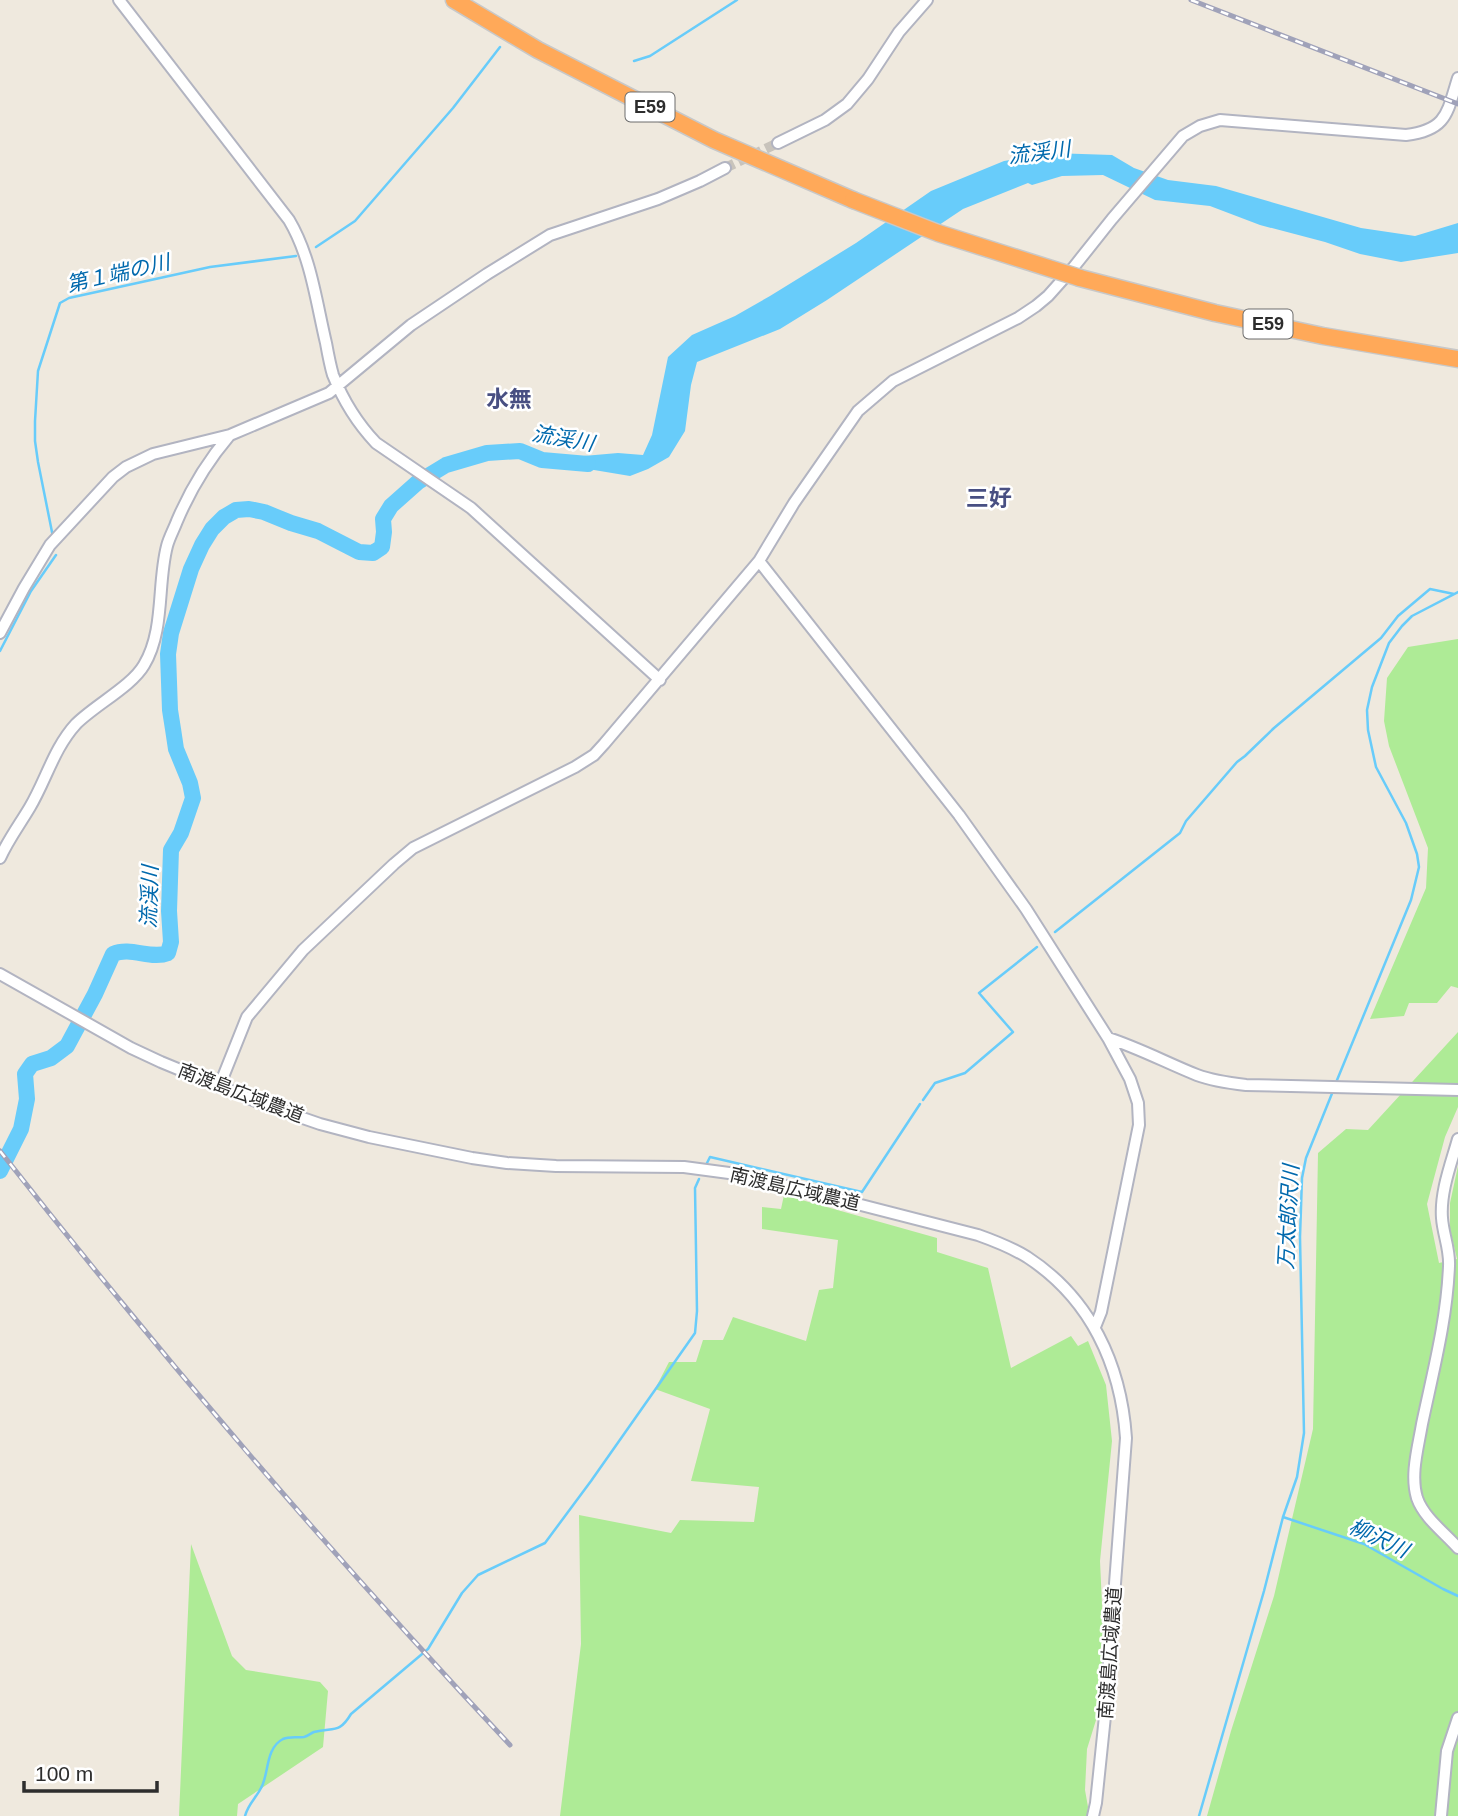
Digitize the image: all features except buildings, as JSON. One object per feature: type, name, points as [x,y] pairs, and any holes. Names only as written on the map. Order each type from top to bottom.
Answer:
[{"type":"highway","name":"E59","points":[[454,0],[538,50],[714,140],[853,200],[938,233],[1080,278],[1215,313],[1323,336],[1458,359]]},
{"type":"street","points":[[119,0],[289,219],[302,246],[333,374],[348,405],[368,435],[455,496],[660,680]]},
{"type":"street","points":[[778,143],[825,120],[847,104],[927,0]]},
{"type":"street","points":[[219,1087],[247,1017],[303,950],[413,848],[585,762],[660,680],[759,561],[794,503],[858,411],[893,381],[1018,318],[1048,296],[1183,136],[1193,129],[1220,120],[1406,135],[1422,133],[1443,120],[1458,78]]},
{"type":"street","points":[[0,633],[50,545],[113,477],[126,467],[153,454],[230,435],[329,393],[411,325],[550,235],[658,199],[725,168]]},
{"type":"street","points":[[0,858],[31,806],[66,736],[77,723],[143,668],[156,632],[167,546],[185,503],[208,461],[230,435]]},
{"type":"street","points":[[759,561],[959,815],[1026,909],[1108,1038],[1130,1079],[1136,1094],[1139,1115],[1136,1140],[1101,1312],[1095,1327]]},
{"type":"street","name":"南渡島広域農道","points":[[0,974],[131,1048],[219,1087],[320,1124],[369,1137],[507,1163],[650,1166],[744,1175],[959,1229],[1004,1245],[1048,1273],[1066,1290],[1095,1327],[1117,1380],[1124,1409],[1126,1438],[1105,1716],[1093,1816]]},
{"type":"street","points":[[1108,1038],[1217,1081],[1246,1085],[1458,1090]]},
{"type":"street","points":[[1458,1139],[1442,1209],[1449,1256],[1447,1288],[1415,1465],[1418,1499],[1425,1513],[1458,1548]]},
{"type":"street","points":[[1441,1816],[1447,1751],[1458,1718]]},
{"type":"green space","points":[[1458,639],[1458,988],[1451,986],[1437,1003],[1409,1003],[1404,1016],[1370,1019],[1426,888],[1428,848],[1389,746],[1384,721],[1387,678],[1408,647]]},
{"type":"green space","points":[[1458,1032],[1458,1107],[1445,1137],[1427,1204],[1439,1263],[1457,1259],[1450,1229],[1450,1203],[1458,1166],[1458,1816],[1207,1816],[1274,1596],[1313,1429],[1318,1153],[1346,1129],[1368,1130]]},
{"type":"green space","points":[[784,1195],[937,1238],[937,1252],[988,1268],[1011,1368],[1071,1336],[1078,1346],[1088,1341],[1106,1385],[1112,1441],[1100,1561],[1105,1669],[1101,1704],[1087,1749],[1087,1816],[560,1816],[581,1644],[579,1515],[671,1533],[680,1520],[754,1522],[759,1487],[691,1481],[710,1409],[655,1389],[669,1362],[696,1362],[703,1340],[723,1340],[733,1317],[806,1341],[819,1290],[833,1288],[838,1240],[762,1229],[762,1207],[781,1209]]},
{"type":"green space","points":[[191,1544],[232,1656],[246,1670],[320,1682],[328,1691],[323,1747],[238,1804],[237,1816],[179,1816]]},
{"type":"water","points":[[1052,153],[1112,155],[1134,168],[1168,180],[1216,186],[1361,228],[1415,236],[1458,223],[1458,253],[1401,262],[1360,254],[1260,225],[1210,206],[1155,200],[1103,175],[1062,176],[1032,185],[1028,183],[963,209],[780,329],[697,362],[685,431],[669,457],[630,476],[564,465],[572,457],[618,453],[643,455],[652,435],[668,357],[692,335],[735,316],[770,296],[856,243],[931,191],[1004,161]]},
{"type":"waterway","name":"第１端の川","points":[[634,61],[650,56],[737,0]]},
{"type":"waterway","name":"第１端の川","points":[[316,247],[355,221],[453,108],[500,47]]},
{"type":"waterway","name":"第１端の川","points":[[53,537],[38,462],[35,421],[38,371],[60,303],[69,298],[210,267],[296,256]]},
{"type":"waterway","name":"流渓川","points":[[0,1171],[21,1129],[27,1099],[25,1074],[32,1064],[51,1058],[67,1046],[113,954],[127,951],[155,955],[168,953],[171,942],[171,850],[181,833],[193,798],[176,749],[170,710],[168,654],[171,633],[191,569],[212,529],[236,510],[249,509],[318,531],[359,552],[373,553],[382,547],[383,519],[391,506],[418,482],[446,465],[487,453],[520,451],[542,460],[588,464]]},
{"type":"waterway","name":"第１端の川","points":[[0,651],[31,591],[56,555]]},
{"type":"waterway","points":[[1055,932],[1180,833],[1186,821],[1237,762],[1381,638],[1398,616],[1430,589],[1454,594]]},
{"type":"waterway","name":"万太郎沢川","points":[[1335,1085],[1411,900],[1419,867],[1406,823],[1376,767],[1368,730],[1367,710],[1372,687],[1389,643],[1402,626],[1412,616],[1458,592]]},
{"type":"waterway","points":[[923,1100],[935,1083],[965,1073],[1013,1032],[979,993],[1037,947]]},
{"type":"waterway","name":"万太郎沢川","points":[[1199,1816],[1283,1517],[1297,1477],[1304,1433],[1300,1237],[1302,1178],[1306,1158],[1333,1091]]},
{"type":"waterway","points":[[707,1163],[710,1157],[862,1192],[920,1104]]},
{"type":"waterway","points":[[245,1816],[264,1783],[270,1755],[277,1743],[286,1738],[304,1737],[343,1725],[351,1714],[428,1649],[462,1593],[478,1575],[545,1543],[591,1481],[695,1333],[695,1188],[699,1179]]},
{"type":"waterway","name":"柳沢川","points":[[1283,1517],[1364,1544],[1458,1596]]},
{"type":"tunnel","points":[[725,168],[778,143]]},
{"type":"railway","points":[[1191,0],[1458,104]]},
{"type":"railway","points":[[0,1151],[122,1303],[248,1453],[377,1600],[510,1745]]},
{"type":"district","name":"水無","points":[[509,399]]},
{"type":"district","name":"三好","points":[[989,498]]}]
